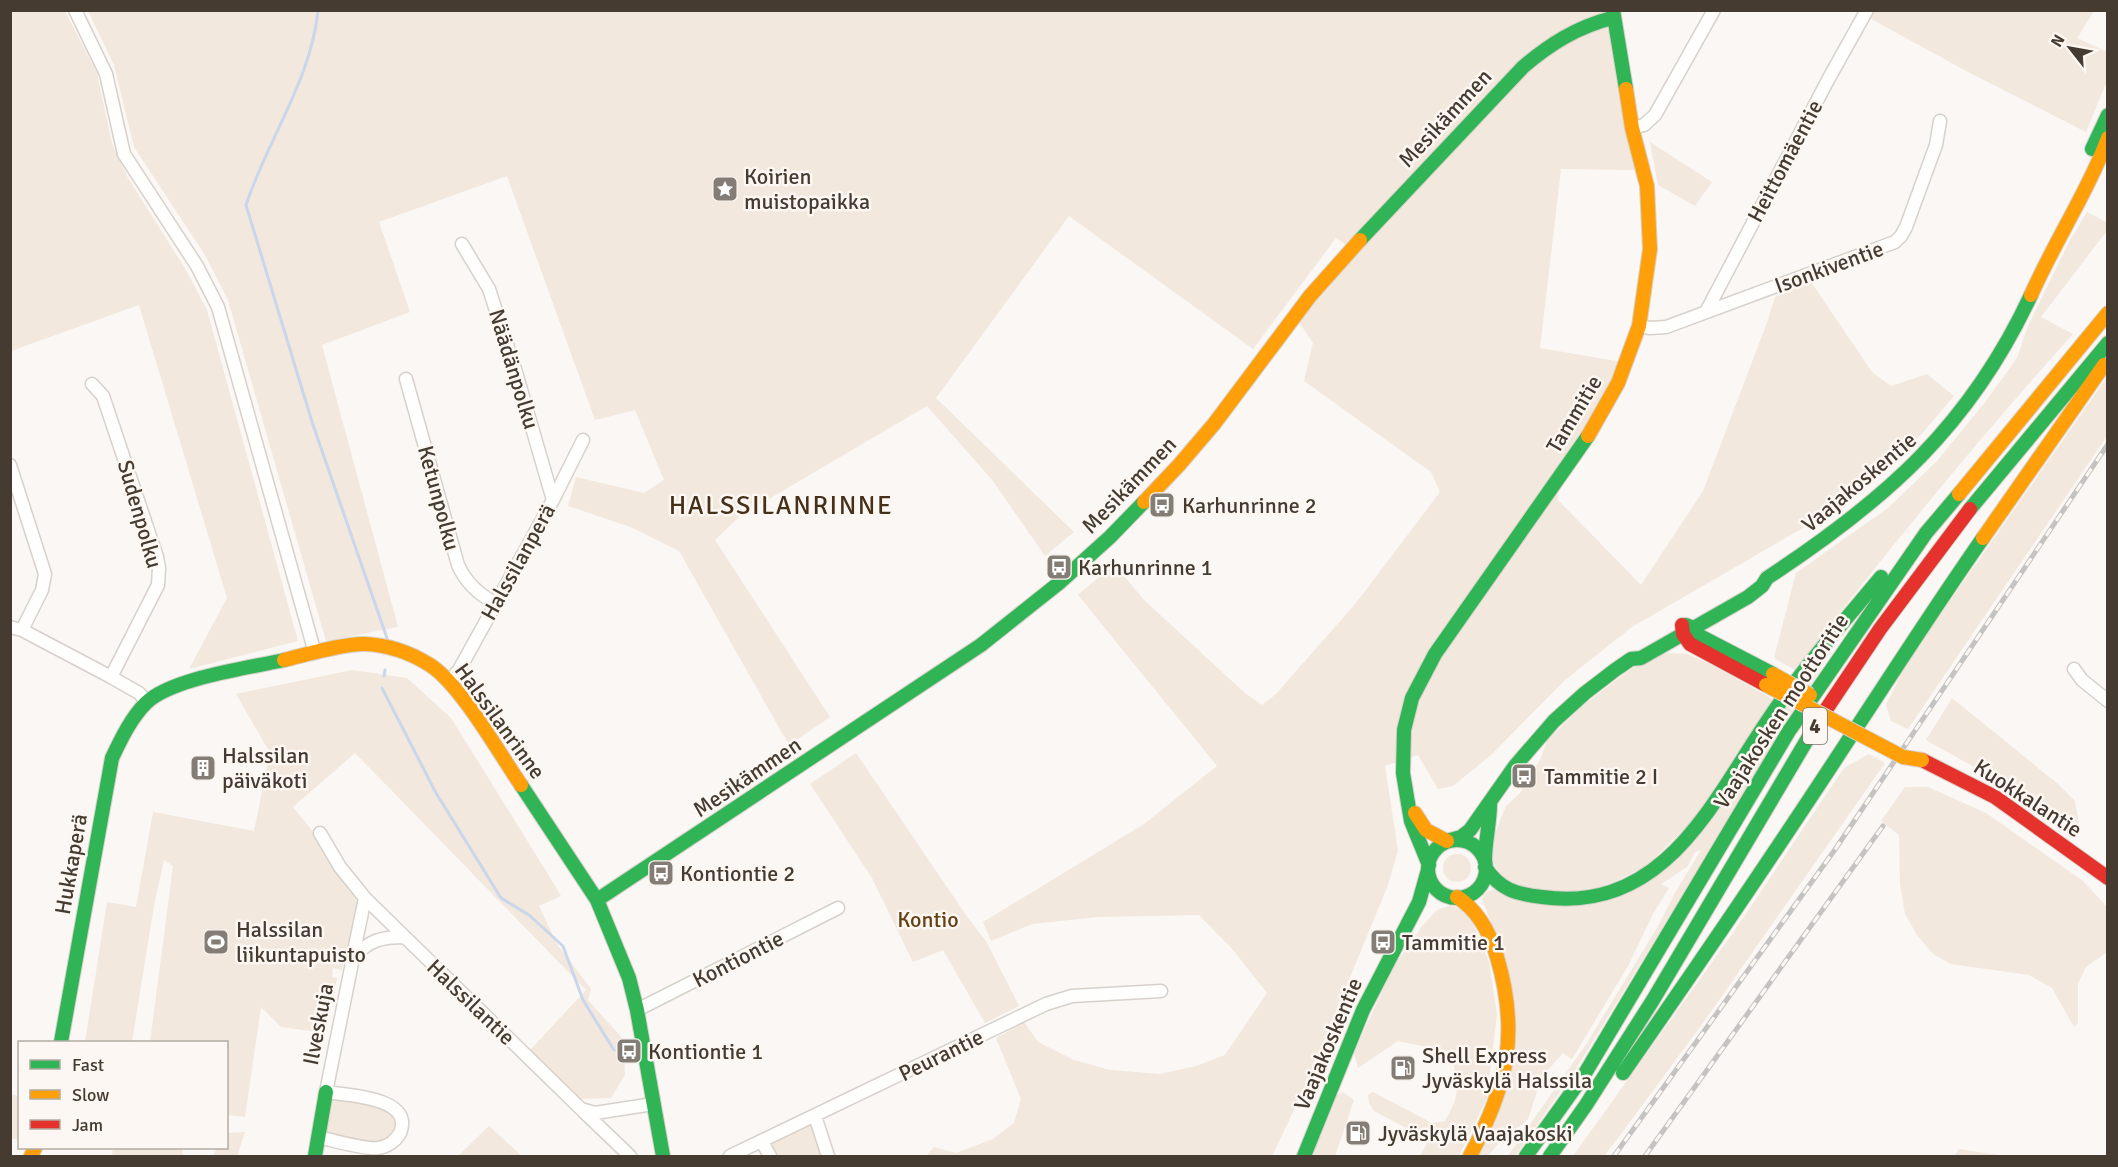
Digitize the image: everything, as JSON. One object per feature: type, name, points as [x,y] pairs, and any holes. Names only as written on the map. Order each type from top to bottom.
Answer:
[{"type":"main road","name":"Tammitie","points":[[1428,868],[1426,854],[1413,827],[1403,772],[1404,730],[1407,713],[1422,677],[1441,645],[1589,435],[1608,404],[1622,375],[1639,326],[1650,249],[1647,186],[1632,128],[1613,14]]},
{"type":"main road","name":"Mesikämmen","points":[[597,900],[981,645],[1059,583],[1117,530],[1179,465],[1214,424],[1328,275],[1512,77],[1544,48],[1613,14]]},
{"type":"main road","name":"Vaajakoskentie","points":[[2054,248],[2072,196],[2108,115]]},
{"type":"main road","name":"Vaajakoskentie","points":[[1448,841],[1467,834],[1515,766],[1554,721],[1586,693],[1631,659],[1641,658],[1686,628],[1748,597],[1762,586],[1767,578],[1848,523],[1895,484],[1951,426],[2001,355],[2054,248],[2081,200],[2108,138]]},
{"type":"main road","name":"Vaajakosken moottoritie","points":[[1526,1156],[1584,1075],[1789,731],[1926,533],[2108,313]]},
{"type":"main road","name":"Vaajakosken moottoritie","points":[[1551,1156],[1618,1057],[1755,824],[1843,682],[1962,519],[2108,343]]},
{"type":"main road","points":[[1564,1138],[1589,1116],[1611,1090],[1661,1019],[1857,727],[1926,619],[2108,358]]},
{"type":"main road","points":[[1470,1156],[1492,1111],[1503,1078],[1509,1049],[1509,1008],[1503,973],[1491,938],[1474,908],[1434,888],[1428,868],[1435,851],[1448,841],[1471,843],[1478,848],[1492,879],[1505,888],[1542,898],[1567,901],[1610,894],[1654,871],[1694,832],[1814,657],[1880,577],[1901,554],[1926,533]]},
{"type":"main road","name":"Kuokkalantie","points":[[1686,628],[1770,679],[1857,727],[1903,757],[1922,760],[1995,798],[2021,814],[2108,878]]},
{"type":"main road","name":"Halssilanrinne","points":[[147,702],[188,682],[363,644],[391,648],[410,654],[432,666],[449,681],[597,900],[618,946],[629,978],[637,1010],[663,1156]]},
{"type":"main road","name":"Hukkaperä","points":[[61,1041],[112,758],[125,730],[147,702]]},
{"type":"main road","name":"Tammitie","points":[[1408,798],[1416,817],[1426,830],[1448,841]]},
{"type":"main road","name":"Vaajakoskentie","points":[[1485,864],[1485,840],[1490,804]]},
{"type":"main road","points":[[1453,897],[1472,893],[1478,889],[1484,880],[1485,864]]},
{"type":"main road","name":"Vaajakoskentie","points":[[1304,1156],[1353,1032],[1422,897],[1428,868]]},
{"type":"main road","name":"Vaajakoskentie","points":[[1394,950],[1430,907],[1437,901],[1453,897]]},
{"type":"main road","name":"Ilveskuja","points":[[315,1156],[326,1092]]},
{"type":"street","points":[[75,10],[106,74],[124,154],[197,266],[218,307],[315,653]]},
{"type":"street","points":[[1632,128],[1644,125],[1655,115],[1714,10]]},
{"type":"street","name":"Heittomäentie","points":[[1706,312],[1867,10]]},
{"type":"street","name":"Isonkiventie","points":[[1639,326],[1666,327],[1894,242],[1906,227],[1936,145],[1940,121]]},
{"type":"street","name":"Näädänpolku","points":[[462,244],[489,290],[515,369],[553,500]]},
{"type":"street","name":"Ketunpolku","points":[[406,379],[458,565],[471,586],[495,603]]},
{"type":"street","name":"Sudenpolku","points":[[92,384],[103,396],[158,557],[159,568],[158,585],[152,600],[111,677]]},
{"type":"street","name":"Halssilanperä","points":[[449,681],[459,670],[553,500],[583,440]]},
{"type":"street","points":[[10,465],[45,574],[42,590],[16,628],[111,677],[139,693],[147,702]]},
{"type":"street","points":[[2074,669],[2082,680],[2108,701]]},
{"type":"street","name":"Halssilantie","points":[[320,833],[340,867],[365,898],[630,1156]]},
{"type":"street","points":[[352,957],[365,898]]},
{"type":"street","name":"Kontiontie","points":[[637,1010],[838,908]]},
{"type":"street","name":"Ilveskuja","points":[[326,1092],[352,957],[364,945],[386,937],[405,937]]},
{"type":"street","name":"Peurantie","points":[[730,1156],[1046,1004],[1072,996],[1161,991]]},
{"type":"street","points":[[318,1137],[376,1149],[387,1146],[395,1140],[402,1121],[398,1111],[386,1103],[326,1092]]},
{"type":"street","points":[[581,1108],[595,1113],[653,1104]]},
{"type":"street","points":[[814,1116],[828,1156]]},
{"type":"street","points":[[762,1142],[770,1156]]},
{"type":"green space","points":[[11,10],[65,11],[97,73],[112,144],[128,178],[186,270],[207,310],[298,641],[189,669],[227,598],[139,305],[11,351]]},
{"type":"green space","points":[[1866,10],[2094,11],[2077,38],[2107,52],[2107,81],[2086,132],[1968,72],[1864,15]]},
{"type":"green space","points":[[88,11],[1607,11],[1637,170],[1561,169],[1540,348],[1622,362],[1604,402],[1560,467],[1558,500],[1641,585],[1703,491],[1775,297],[1811,282],[1872,372],[1891,386],[1927,374],[1954,396],[1907,451],[1848,502],[1632,627],[1565,680],[1491,755],[1453,786],[1438,789],[1418,755],[1385,766],[1398,851],[1388,885],[1304,1089],[1272,1156],[926,1156],[934,1147],[956,1153],[993,1139],[1014,1123],[1021,1099],[996,1038],[1024,1022],[1038,1042],[1074,1060],[1110,1070],[1160,1074],[1196,1066],[1225,1055],[1267,993],[1234,951],[1199,915],[1098,917],[1032,924],[991,941],[983,922],[1144,824],[1217,766],[1078,595],[1114,564],[1144,600],[1245,693],[1262,705],[1276,694],[1356,603],[1440,492],[1431,472],[1304,381],[1313,343],[1299,322],[1356,252],[1336,238],[1253,349],[1069,216],[936,398],[1074,532],[1045,556],[993,481],[927,406],[740,516],[715,540],[830,717],[789,745],[679,551],[633,528],[568,506],[576,477],[644,493],[664,480],[635,410],[595,420],[507,176],[379,222],[410,312],[322,345],[398,627],[326,641],[228,300],[205,255],[134,147],[114,65]]},
{"type":"green space","points":[[1650,142],[1712,182],[1695,206],[1658,185]]},
{"type":"green space","points":[[2087,212],[2106,222],[2106,232],[2041,317],[2073,334],[1931,499],[1795,670],[1774,658],[1796,573],[1888,508],[1937,461],[1986,401],[2017,358],[2028,326],[2069,242]]},
{"type":"green space","points":[[2107,377],[2107,436],[1908,729],[1891,721],[1886,705],[1907,662]]},
{"type":"green space","points":[[1853,616],[1576,1069],[1515,1156],[1508,1156],[1587,1043],[1701,850],[1695,852],[1687,867],[1661,884],[1669,888],[1653,914],[1628,966],[1572,1059],[1563,1053],[1538,1081],[1528,1119],[1497,1145],[1488,1156],[1479,1156],[1511,1076],[1492,925],[1482,899],[1487,892],[1494,889],[1631,891],[1785,709]]},
{"type":"green space","points":[[1667,653],[1687,654],[1714,666],[1774,700],[1704,808],[1647,866],[1605,886],[1567,892],[1529,889],[1500,876],[1493,861],[1491,843],[1506,806],[1520,793],[1541,758],[1547,741],[1581,707],[1631,669]]},
{"type":"green space","points":[[352,670],[407,678],[451,718],[561,896],[539,906],[557,944],[591,989],[588,1000],[623,1039],[625,1075],[611,1098],[581,1099],[530,1050],[586,990],[355,753],[293,807],[341,868],[357,905],[342,970],[333,968],[332,977],[337,978],[332,1004],[327,1004],[326,1014],[321,1014],[318,1032],[281,1027],[261,1007],[245,1117],[228,1115],[228,1041],[150,1041],[173,866],[164,860],[154,905],[132,1041],[85,1041],[107,902],[136,907],[153,812],[254,831],[270,753],[236,694]]},
{"type":"green space","points":[[1952,698],[2058,784],[2075,801],[2080,829],[2019,789],[1926,740]]},
{"type":"green space","name":"Kontio","points":[[856,753],[986,941],[1019,1006],[985,1023],[943,950],[913,962],[872,878],[810,784]]},
{"type":"green space","points":[[1869,754],[1885,763],[1703,1023],[1604,1156],[1573,1156],[1733,933],[1844,768]]},
{"type":"green space","points":[[1905,787],[1928,787],[1986,813],[2083,881],[2107,907],[2107,952],[2086,967],[2078,983],[2078,1023],[2074,1027],[2052,988],[2029,975],[1951,964],[1933,954],[1917,935],[1905,914],[1900,884],[1899,835],[1881,821]]},
{"type":"green space","points":[[1457,854],[1467,858],[1471,868],[1467,878],[1457,882],[1447,878],[1443,868],[1447,858]]},
{"type":"green space","points":[[1451,905],[1462,910],[1473,923],[1489,962],[1497,1014],[1487,1098],[1459,1156],[1420,1156],[1429,1140],[1374,1111],[1369,1103],[1368,1095],[1373,1092],[1432,1123],[1445,1121],[1454,1102],[1457,1087],[1451,1052],[1398,1041],[1358,1068],[1354,1053],[1392,969],[1422,926],[1437,910]]},
{"type":"green space","points":[[326,1092],[376,1100],[402,1121],[387,1146],[318,1137]]},
{"type":"green space","points":[[1343,1092],[1354,1100],[1335,1156],[1312,1156],[1335,1096]]},
{"type":"green space","points":[[10,1094],[18,1096],[18,1140],[11,1138]]},
{"type":"green space","points":[[809,1123],[824,1156],[775,1156],[769,1143]]},
{"type":"green space","points":[[489,1126],[522,1156],[458,1156]]},
{"type":"green space","points":[[245,1132],[237,1156],[213,1156],[216,1149],[228,1149],[228,1133]]},
{"type":"green space","points":[[113,1149],[182,1149],[183,1156],[112,1156]]},
{"type":"green space","points":[[1959,1149],[2005,1156],[1954,1156]]},
{"type":"waterway","points":[[318,10],[314,35],[298,85],[246,205],[313,425],[388,641]]},
{"type":"waterway","points":[[384,676],[385,670]]},
{"type":"waterway","points":[[382,688],[436,793],[501,898],[529,915],[563,946],[583,1000],[614,1050]]},
{"type":"railway","points":[[1614,1156],[1834,851],[2108,444]]},
{"type":"railway","points":[[1645,1156],[1883,826]]},
{"type":"traffic: fast","points":[[1613,10],[1626,89]]},
{"type":"traffic: fast","points":[[1360,240],[1523,67],[1564,37],[1612,18]]},
{"type":"traffic: fast","points":[[2092,149],[2108,115]]},
{"type":"traffic: fast","points":[[1450,840],[1461,837],[1470,830],[1515,766],[1554,721],[1585,693],[1631,659],[1641,658],[1748,597],[1762,586],[1767,578],[1810,549],[1887,489],[1952,422],[1981,384],[2007,342],[2031,295]]},
{"type":"traffic: fast","points":[[1970,509],[2108,343]]},
{"type":"traffic: fast","points":[[1429,865],[1411,821],[1403,773],[1404,730],[1412,698],[1435,654],[1588,436]]},
{"type":"traffic: fast","points":[[1526,1156],[1584,1075],[1789,731],[1926,533],[1959,494]]},
{"type":"traffic: fast","points":[[597,900],[981,645],[1059,583],[1110,537],[1144,502]]},
{"type":"traffic: fast","points":[[1623,1073],[1764,867],[1983,538]]},
{"type":"traffic: fast","points":[[1485,867],[1497,881],[1509,890],[1542,897],[1587,897],[1625,887],[1657,867],[1686,840],[1711,808],[1779,704],[1828,640],[1881,577]]},
{"type":"traffic: fast","points":[[1686,625],[1693,628],[1696,634],[1773,674]]},
{"type":"traffic: fast","points":[[61,1041],[112,758],[127,729],[146,703],[158,694],[212,675],[284,660]]},
{"type":"traffic: fast","points":[[1550,1156],[1586,1105],[1653,1000],[1817,723]]},
{"type":"traffic: fast","points":[[521,785],[597,900],[629,978],[637,1010],[663,1156]]},
{"type":"traffic: fast","points":[[1485,860],[1490,804]]},
{"type":"traffic: fast","points":[[1457,840],[1473,845],[1481,853],[1486,869],[1481,885],[1473,893],[1457,898],[1441,893],[1433,885],[1428,869],[1433,853],[1441,845],[1457,840]]},
{"type":"traffic: fast","points":[[1304,1156],[1363,1010],[1419,902],[1428,870]]},
{"type":"traffic: fast","points":[[315,1156],[326,1092]]},
{"type":"traffic: slow","points":[[1588,436],[1618,383],[1639,326],[1650,249],[1647,186],[1632,128],[1626,89]]},
{"type":"traffic: slow","points":[[2031,295],[2108,138]]},
{"type":"traffic: slow","points":[[1144,502],[1214,424],[1310,296],[1360,240]]},
{"type":"traffic: slow","points":[[1959,494],[2108,313]]},
{"type":"traffic: slow","points":[[1983,538],[2104,365]]},
{"type":"traffic: slow","points":[[284,660],[336,647],[365,644],[391,648],[423,661],[442,675],[467,703],[521,785]]},
{"type":"traffic: slow","points":[[1773,674],[1810,695]]},
{"type":"traffic: slow","points":[[1766,685],[1903,757],[1922,760]]},
{"type":"traffic: slow","points":[[1415,813],[1426,830],[1447,841]]},
{"type":"traffic: slow","points":[[1457,897],[1472,909],[1483,923],[1491,939],[1504,985],[1508,1011],[1506,1060],[1501,1083],[1483,1131],[1470,1156]]},
{"type":"traffic: slow","points":[[31,1156],[34,1149]]},
{"type":"traffic: jam","points":[[1817,723],[1880,629],[1970,509]]},
{"type":"traffic: jam","points":[[1682,625],[1683,634],[1690,644],[1766,685]]},
{"type":"traffic: jam","points":[[1922,760],[1995,797],[2108,878]]},
{"type":"place","name":"Koirien muistopaikka","points":[[725,189]]},
{"type":"place","name":"Karhunrinne 2","points":[[1162,505]]},
{"type":"place","name":"Karhunrinne 1","points":[[1059,567]]},
{"type":"place","name":"Halssilan päiväkoti","points":[[203,768]]},
{"type":"place","name":"Tammitie 2 I","points":[[1524,776]]},
{"type":"place","name":"Kontiontie 2","points":[[661,873]]},
{"type":"place","name":"Halssilan liikuntapuisto","points":[[216,942]]},
{"type":"place","name":"Tammitie 1","points":[[1383,942]]},
{"type":"place","name":"Kontiontie 1","points":[[629,1051]]},
{"type":"place","name":"Shell Express Jyväskylä Halssila","points":[[1403,1068]]},
{"type":"place","name":"Jyväskylä Vaajakoski","points":[[1358,1133]]},
{"type":"district","name":"HALSSILANRINNE","points":[[781,506]]}]
